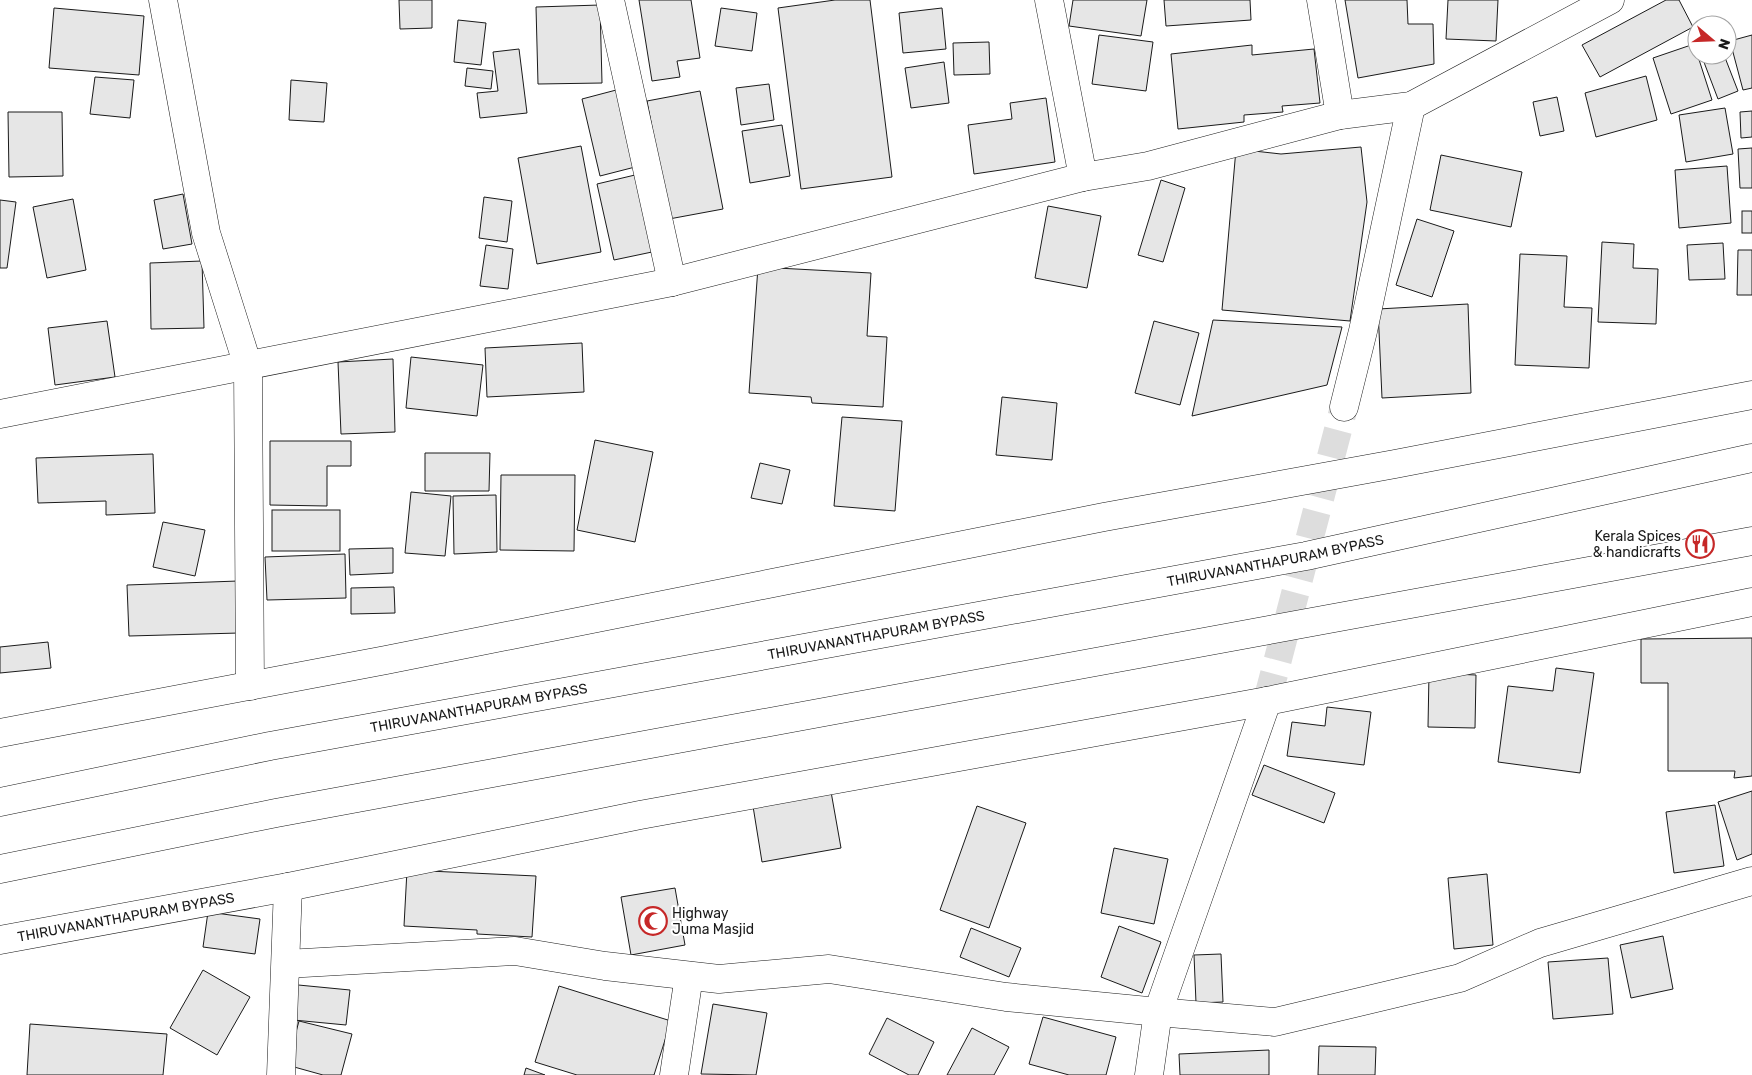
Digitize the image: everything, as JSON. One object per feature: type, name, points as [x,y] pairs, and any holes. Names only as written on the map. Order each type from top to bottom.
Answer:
[{"type":"main road","points":[[163,0],[206,233],[248,366],[250,686]]},
{"type":"main road","points":[[610,0],[672,282]]},
{"type":"main road","points":[[1049,0],[1083,177]]},
{"type":"main road","points":[[1321,0],[1340,115]]},
{"type":"main road","points":[[0,414],[672,282],[1083,177],[1148,166],[1340,115],[1411,106],[1610,0]]},
{"type":"main road","points":[[1344,407],[1363,331],[1411,106]]},
{"type":"main road","points":[[0,733],[386,660],[1104,517],[1395,464],[1752,395]]},
{"type":"main road","name":"THIRUVANANTHAPURAM BYPASS","points":[[0,802],[270,746],[1306,556],[1752,458]]},
{"type":"main road","points":[[0,869],[276,813],[1752,541]]},
{"type":"main road","name":"THIRUVANANTHAPURAM BYPASS","points":[[0,940],[288,887],[640,815],[1267,701],[1752,602]]},
{"type":"main road","points":[[1150,1075],[1158,1012],[1267,701]]},
{"type":"main road","points":[[286,964],[515,951],[605,966],[719,979],[829,969],[1006,997],[1275,1022],[1460,978],[1540,942],[1752,881]]},
{"type":"main road","points":[[281,1075],[288,887]]},
{"type":"main road","points":[[674,1075],[689,976]]},
{"type":"building","points":[[399,0],[432,0],[432,28],[400,29]]},
{"type":"building","points":[[639,0],[691,0],[700,58],[677,61],[680,77],[652,81]]},
{"type":"building","points":[[835,0],[870,0],[892,177],[801,189],[778,8]]},
{"type":"building","points":[[1073,0],[1147,0],[1141,36],[1069,26]]},
{"type":"building","points":[[1164,0],[1250,0],[1251,20],[1166,26]]},
{"type":"building","points":[[1345,0],[1407,0],[1408,24],[1433,24],[1434,64],[1358,78]]},
{"type":"building","points":[[1448,0],[1498,0],[1496,41],[1446,39]]},
{"type":"building","points":[[1666,0],[1679,0],[1687,15],[1687,30],[1600,77],[1582,45]]},
{"type":"building","points":[[600,5],[602,83],[538,84],[536,7]]},
{"type":"building","points":[[54,8],[144,16],[139,75],[49,68]]},
{"type":"building","points":[[721,8],[757,13],[752,51],[715,46]]},
{"type":"building","points":[[942,8],[946,49],[903,53],[899,13]]},
{"type":"building","points":[[458,20],[486,23],[481,65],[454,62]]},
{"type":"building","points":[[1099,35],[1153,42],[1146,91],[1092,84]]},
{"type":"building","points":[[1752,35],[1752,88],[1743,90],[1736,65],[1737,39]]},
{"type":"building","points":[[989,42],[990,74],[954,75],[953,43]]},
{"type":"building","points":[[1252,45],[1252,55],[1314,49],[1320,103],[1282,106],[1283,112],[1244,115],[1244,122],[1178,129],[1171,54]]},
{"type":"building","points":[[1687,46],[1687,65],[1701,65],[1712,100],[1671,114],[1653,58]]},
{"type":"building","points":[[519,49],[527,113],[480,118],[477,93],[498,91],[493,52]]},
{"type":"building","points":[[944,62],[949,103],[911,108],[905,68]]},
{"type":"building","points":[[1705,65],[1728,65],[1738,91],[1718,99]]},
{"type":"building","points":[[467,68],[493,71],[491,89],[465,86]]},
{"type":"building","points":[[1646,76],[1657,120],[1596,137],[1585,93]]},
{"type":"building","points":[[95,77],[134,80],[130,118],[90,114]]},
{"type":"building","points":[[291,80],[327,83],[324,122],[289,120]]},
{"type":"building","points":[[769,84],[774,120],[741,125],[736,88]]},
{"type":"building","points":[[620,89],[639,166],[600,176],[582,99]]},
{"type":"building","points":[[700,91],[723,209],[669,219],[647,101]]},
{"type":"building","points":[[1557,97],[1564,131],[1540,136],[1533,102]]},
{"type":"building","points":[[1046,98],[1055,162],[974,174],[968,125],[1012,119],[1010,103]]},
{"type":"building","points":[[1725,108],[1733,154],[1686,162],[1679,115]]},
{"type":"building","points":[[1752,111],[1752,137],[1741,138],[1740,112]]},
{"type":"building","points":[[8,112],[62,112],[63,176],[9,177]]},
{"type":"building","points":[[782,125],[790,176],[750,183],[742,131]]},
{"type":"building","points":[[581,146],[601,252],[537,264],[518,158]]},
{"type":"building","points":[[1361,147],[1367,202],[1350,321],[1222,310],[1236,149],[1281,154]]},
{"type":"building","points":[[1752,148],[1752,188],[1740,188],[1738,149]]},
{"type":"building","points":[[1441,155],[1522,172],[1511,227],[1430,210]]},
{"type":"building","points":[[1727,166],[1731,223],[1679,228],[1675,170]]},
{"type":"building","points":[[635,175],[652,252],[614,260],[597,184]]},
{"type":"building","points":[[1161,180],[1185,188],[1163,262],[1138,255]]},
{"type":"building","points":[[183,194],[192,244],[163,249],[154,200]]},
{"type":"building","points":[[484,197],[512,201],[507,242],[479,238]]},
{"type":"building","points":[[73,199],[86,270],[47,278],[33,207]]},
{"type":"building","points":[[0,200],[16,202],[7,268],[0,268]]},
{"type":"building","points":[[1048,206],[1101,216],[1087,288],[1035,278]]},
{"type":"building","points":[[1742,211],[1752,211],[1752,233],[1742,233]]},
{"type":"building","points":[[1417,219],[1454,231],[1432,297],[1396,285]]},
{"type":"building","points":[[1602,242],[1634,244],[1633,268],[1658,269],[1656,324],[1598,322]]},
{"type":"building","points":[[1723,243],[1725,279],[1689,280],[1687,245]]},
{"type":"building","points":[[486,245],[513,249],[508,289],[480,286]]},
{"type":"building","points":[[1738,250],[1752,250],[1752,295],[1737,295]]},
{"type":"building","points":[[1520,254],[1567,256],[1564,307],[1592,308],[1589,368],[1515,365]]},
{"type":"building","points":[[202,261],[204,328],[151,329],[150,263]]},
{"type":"building","points":[[758,267],[871,273],[867,336],[887,337],[883,407],[812,403],[811,397],[749,393]]},
{"type":"building","points":[[1468,304],[1471,393],[1382,398],[1378,309]]},
{"type":"building","points":[[1213,320],[1342,327],[1327,385],[1192,416]]},
{"type":"building","points":[[107,321],[115,377],[55,385],[48,328]]},
{"type":"building","points":[[1154,321],[1199,333],[1180,405],[1135,393]]},
{"type":"building","points":[[582,343],[584,392],[487,397],[485,348]]},
{"type":"building","points":[[411,357],[483,365],[477,416],[406,408]]},
{"type":"building","points":[[393,359],[395,432],[341,434],[338,362]]},
{"type":"building","points":[[1002,397],[1057,403],[1052,460],[996,455]]},
{"type":"building","points":[[842,417],[902,421],[895,511],[834,506]]},
{"type":"building","points":[[595,440],[653,452],[635,542],[577,530]]},
{"type":"building","points":[[270,441],[351,441],[351,466],[327,466],[327,506],[270,505]]},
{"type":"building","points":[[425,453],[490,453],[489,491],[425,491]]},
{"type":"building","points":[[153,454],[155,513],[106,515],[106,501],[38,503],[36,458]]},
{"type":"building","points":[[760,463],[790,470],[782,504],[751,498]]},
{"type":"building","points":[[501,475],[575,475],[574,551],[500,550]]},
{"type":"building","points":[[411,492],[451,496],[445,556],[405,553]]},
{"type":"building","points":[[496,495],[497,552],[454,554],[453,496]]},
{"type":"building","points":[[272,510],[340,510],[340,551],[272,551]]},
{"type":"building","points":[[163,522],[205,530],[195,576],[153,567]]},
{"type":"building","points":[[393,548],[393,573],[350,575],[349,549]]},
{"type":"building","points":[[345,554],[346,598],[267,600],[265,557]]},
{"type":"building","points":[[238,581],[239,633],[129,636],[127,585]]},
{"type":"building","points":[[394,587],[395,613],[351,614],[351,588]]},
{"type":"building","points":[[1752,638],[1752,776],[1734,778],[1735,771],[1668,771],[1668,683],[1641,683],[1641,639]]},
{"type":"building","points":[[48,642],[51,668],[0,673],[0,647]]},
{"type":"building","points":[[1556,668],[1594,673],[1580,773],[1498,762],[1508,686],[1553,691]]},
{"type":"building","points":[[1429,673],[1476,675],[1475,728],[1428,727]]},
{"type":"building","points":[[1327,707],[1371,712],[1364,765],[1287,756],[1292,722],[1325,726]]},
{"type":"building","points":[[1264,765],[1335,793],[1324,823],[1252,795]]},
{"type":"building","points":[[830,786],[841,848],[762,862],[752,800]]},
{"type":"building","points":[[1752,791],[1752,854],[1737,860],[1718,802]]},
{"type":"building","points":[[1715,805],[1724,866],[1674,873],[1666,812]]},
{"type":"building","points":[[977,806],[1026,823],[989,928],[940,910]]},
{"type":"building","points":[[1114,848],[1168,859],[1154,924],[1101,913]]},
{"type":"building","points":[[407,870],[536,876],[532,937],[477,934],[477,930],[404,926]]},
{"type":"building","points":[[1487,874],[1493,945],[1454,949],[1448,878]]},
{"type":"building","name":"Highway Juma Masjid","points":[[675,888],[685,945],[631,955],[621,897]]},
{"type":"building","points":[[208,912],[260,919],[255,954],[203,947]]},
{"type":"building","points":[[1119,926],[1161,942],[1142,993],[1101,977]]},
{"type":"building","points":[[971,928],[1021,948],[1009,977],[960,957]]},
{"type":"building","points":[[1663,936],[1673,989],[1631,998],[1620,945]]},
{"type":"building","points":[[1221,954],[1223,1002],[1196,1003],[1194,955]]},
{"type":"building","points":[[1608,958],[1613,1014],[1553,1019],[1548,962]]},
{"type":"building","points":[[203,970],[250,997],[217,1055],[170,1028]]},
{"type":"building","points":[[288,984],[350,990],[346,1025],[283,1019]]},
{"type":"building","points":[[559,986],[671,1021],[654,1075],[577,1075],[535,1062]]},
{"type":"building","points":[[713,1004],[767,1013],[756,1075],[701,1074]]},
{"type":"building","points":[[1043,1017],[1116,1037],[1106,1075],[1069,1075],[1029,1064]]},
{"type":"building","points":[[887,1018],[934,1042],[918,1075],[909,1075],[869,1054]]},
{"type":"building","points":[[299,1021],[352,1034],[341,1075],[323,1075],[287,1065]]},
{"type":"building","points":[[30,1024],[167,1034],[163,1075],[27,1075]]},
{"type":"building","points":[[972,1028],[1009,1047],[994,1075],[947,1075]]},
{"type":"building","points":[[1319,1046],[1376,1047],[1375,1075],[1318,1075]]},
{"type":"building","points":[[1269,1050],[1269,1075],[1180,1075],[1179,1054]]},
{"type":"building","points":[[526,1068],[545,1075],[524,1075]]},
{"type":"tunnel","points":[[1267,701],[1344,407]]},
{"type":"place","name":"Kerala Spices & handicrafts","points":[[1700,544]]},
{"type":"place","name":"Highway Juma Masjid","points":[[653,921]]}]
